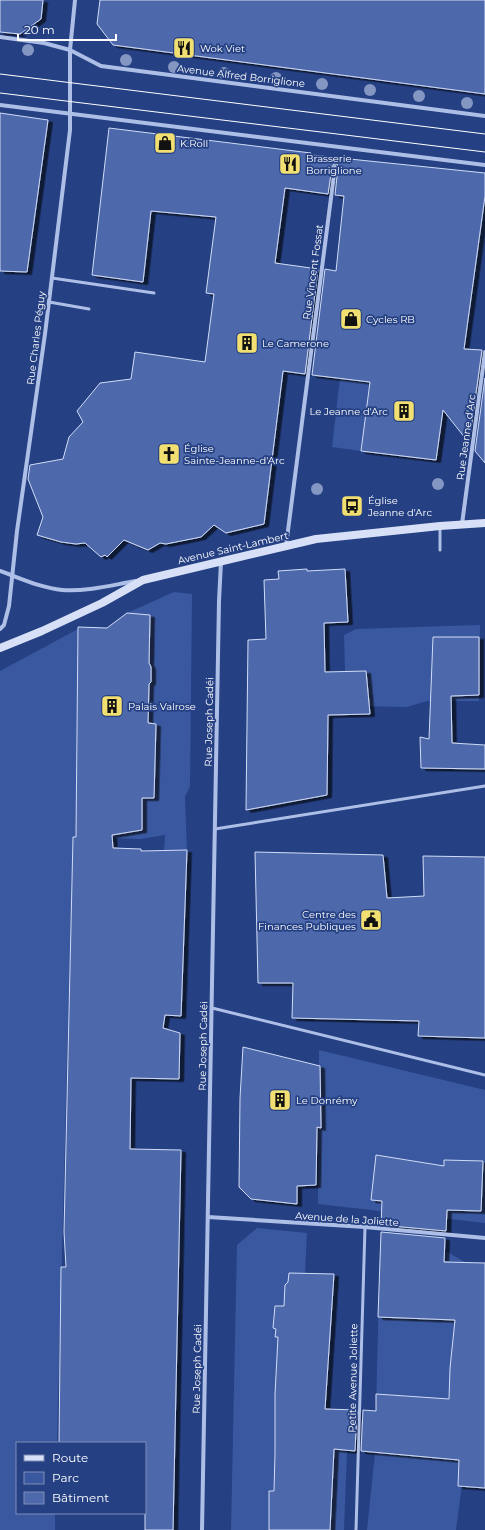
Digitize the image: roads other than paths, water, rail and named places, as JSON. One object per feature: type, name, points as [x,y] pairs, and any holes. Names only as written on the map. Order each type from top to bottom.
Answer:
[{"type":"street","name":"Rue Charles Péguy","points":[[13,576],[17,531],[49,302],[70,130],[70,50],[75,0]]},
{"type":"street","name":"Avenue Alfred Borriglione","points":[[0,37],[44,43],[70,50],[101,66],[485,116]]},
{"type":"street","points":[[0,105],[485,165]]},
{"type":"street","name":"Rue Vincent Fossat","points":[[286,546],[335,167]]},
{"type":"street","name":"Rue Jeanne d'Arc","points":[[462,525],[485,352]]},
{"type":"street","name":"Avenue Saint-Lambert","points":[[0,648],[42,631],[102,603],[143,580],[316,539],[440,526],[485,523]]},
{"type":"street","name":"Rue Joseph Cadéi","points":[[202,1530],[221,561]]},
{"type":"street","points":[[0,571],[48,588],[63,590],[75,590],[143,580]]},
{"type":"street","points":[[0,629],[4,625],[9,606],[13,576]]},
{"type":"street","name":"Avenue de la Joliette","points":[[208,1217],[365,1227],[485,1238]]},
{"type":"lane","points":[[52,278],[154,293]]},
{"type":"lane","points":[[49,302],[89,309]]},
{"type":"lane","points":[[440,526],[440,550]]},
{"type":"lane","points":[[215,830],[485,786]]},
{"type":"lane","points":[[212,1008],[485,1075]]},
{"type":"lane","name":"Petite Avenue Joliette","points":[[356,1530],[365,1227]]},
{"type":"tram line","points":[[0,74],[485,134]]},
{"type":"tram line","points":[[0,93],[485,152]]},
{"type":"place","name":"Wok Viet","points":[[184,48]]},
{"type":"place","name":"K.Roll","points":[[165,143]]},
{"type":"place","name":"Brasserie Borriglione","points":[[290,164]]},
{"type":"place","name":"Cycles RB","points":[[351,319]]},
{"type":"place","name":"Le Camerone","points":[[247,343]]},
{"type":"place","name":"Le Jeanne d'Arc","points":[[404,411]]},
{"type":"place","name":"Église Sainte-Jeanne-d'Arc","points":[[169,454]]},
{"type":"place","name":"Église Jeanne d'Arc","points":[[352,506]]},
{"type":"place","name":"Palais Valrose","points":[[112,706]]},
{"type":"place","name":"Centre des Finances Publiques","points":[[371,920]]},
{"type":"place","name":"Le Donrémy","points":[[280,1100]]}]
